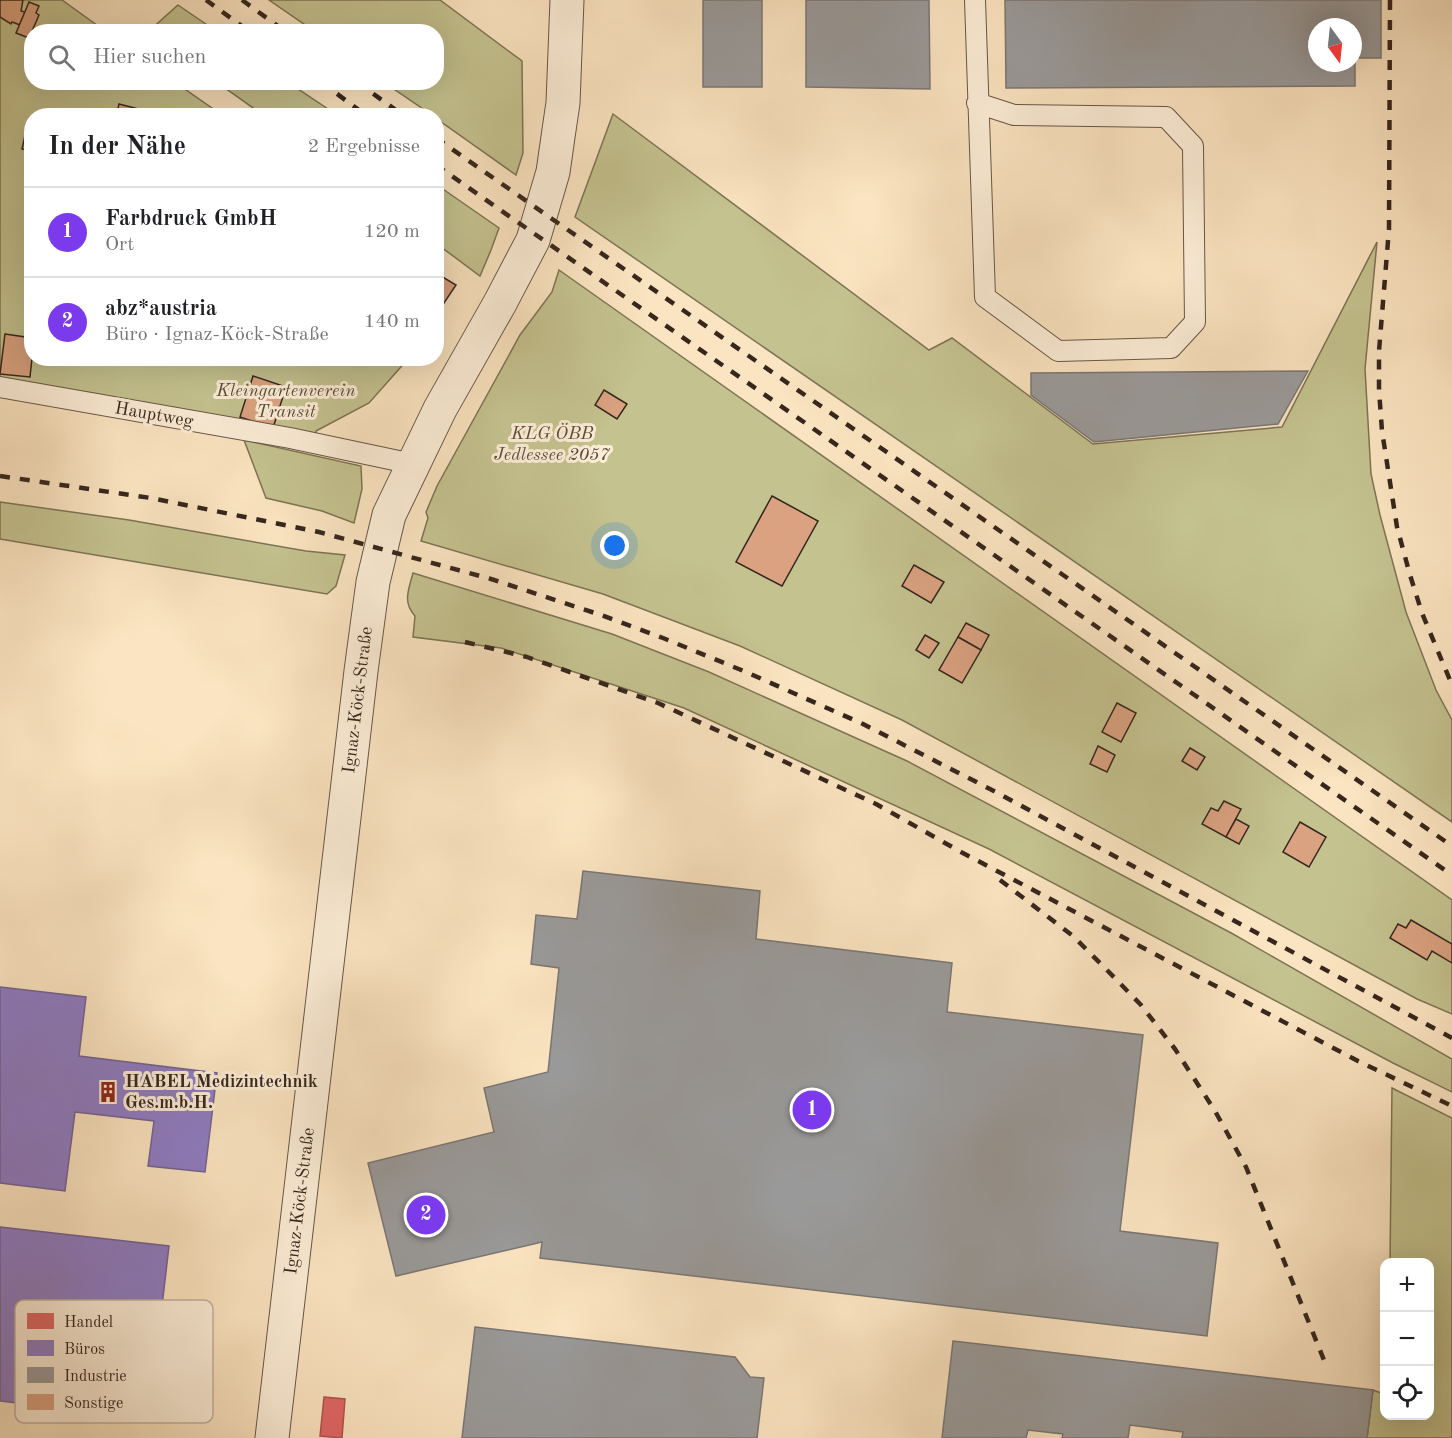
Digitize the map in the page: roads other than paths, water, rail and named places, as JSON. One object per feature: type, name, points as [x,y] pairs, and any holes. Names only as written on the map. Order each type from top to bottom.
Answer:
[{"type":"street","name":"Ignaz-Köck-Straße","points":[[272,1438],[360,671],[373,582],[388,514],[440,409],[533,240],[553,172],[558,140],[563,103],[567,0]]},
{"type":"lane","points":[[975,0],[977,104],[984,297],[1058,351],[1171,348],[1195,322],[1193,146],[1166,117],[1014,115],[977,104]]},
{"type":"lane","name":"Hauptweg","points":[[0,387],[290,438],[413,464]]},
{"type":"railway","points":[[206,0],[239,24]]},
{"type":"railway","points":[[242,0],[275,24]]},
{"type":"railway","points":[[1390,0],[1389,229],[1379,351],[1382,431],[1397,527],[1410,575],[1422,613],[1452,685]]},
{"type":"railway","points":[[332,90],[356,108]]},
{"type":"railway","points":[[368,90],[393,108]]},
{"type":"railway","points":[[444,144],[1452,846]]},
{"type":"railway","points":[[444,171],[1452,875]]},
{"type":"railway","points":[[0,476],[151,498],[319,532],[491,579],[663,638],[863,724],[990,789],[1452,1038]]},
{"type":"railway","points":[[465,642],[527,657],[658,703],[876,804],[961,852],[1358,1061],[1452,1106]]},
{"type":"railway","points":[[1000,880],[1073,936],[1141,1005],[1175,1049],[1215,1111],[1246,1167],[1326,1365]]},
{"type":"place","name":"HABEL Medizintechnik Ges.m.b.H.","points":[[108,1092]]},
{"type":"place","name":"Farbdruck GmbH","points":[[812,1110]]},
{"type":"place","name":"abz*austria","points":[[426,1215]]},
{"type":"park label","name":"Kleingartenverein Transit","points":[[286,401]]},
{"type":"park label","name":"KLG ÖBB Jedlessee 2057","points":[[552,444]]}]
